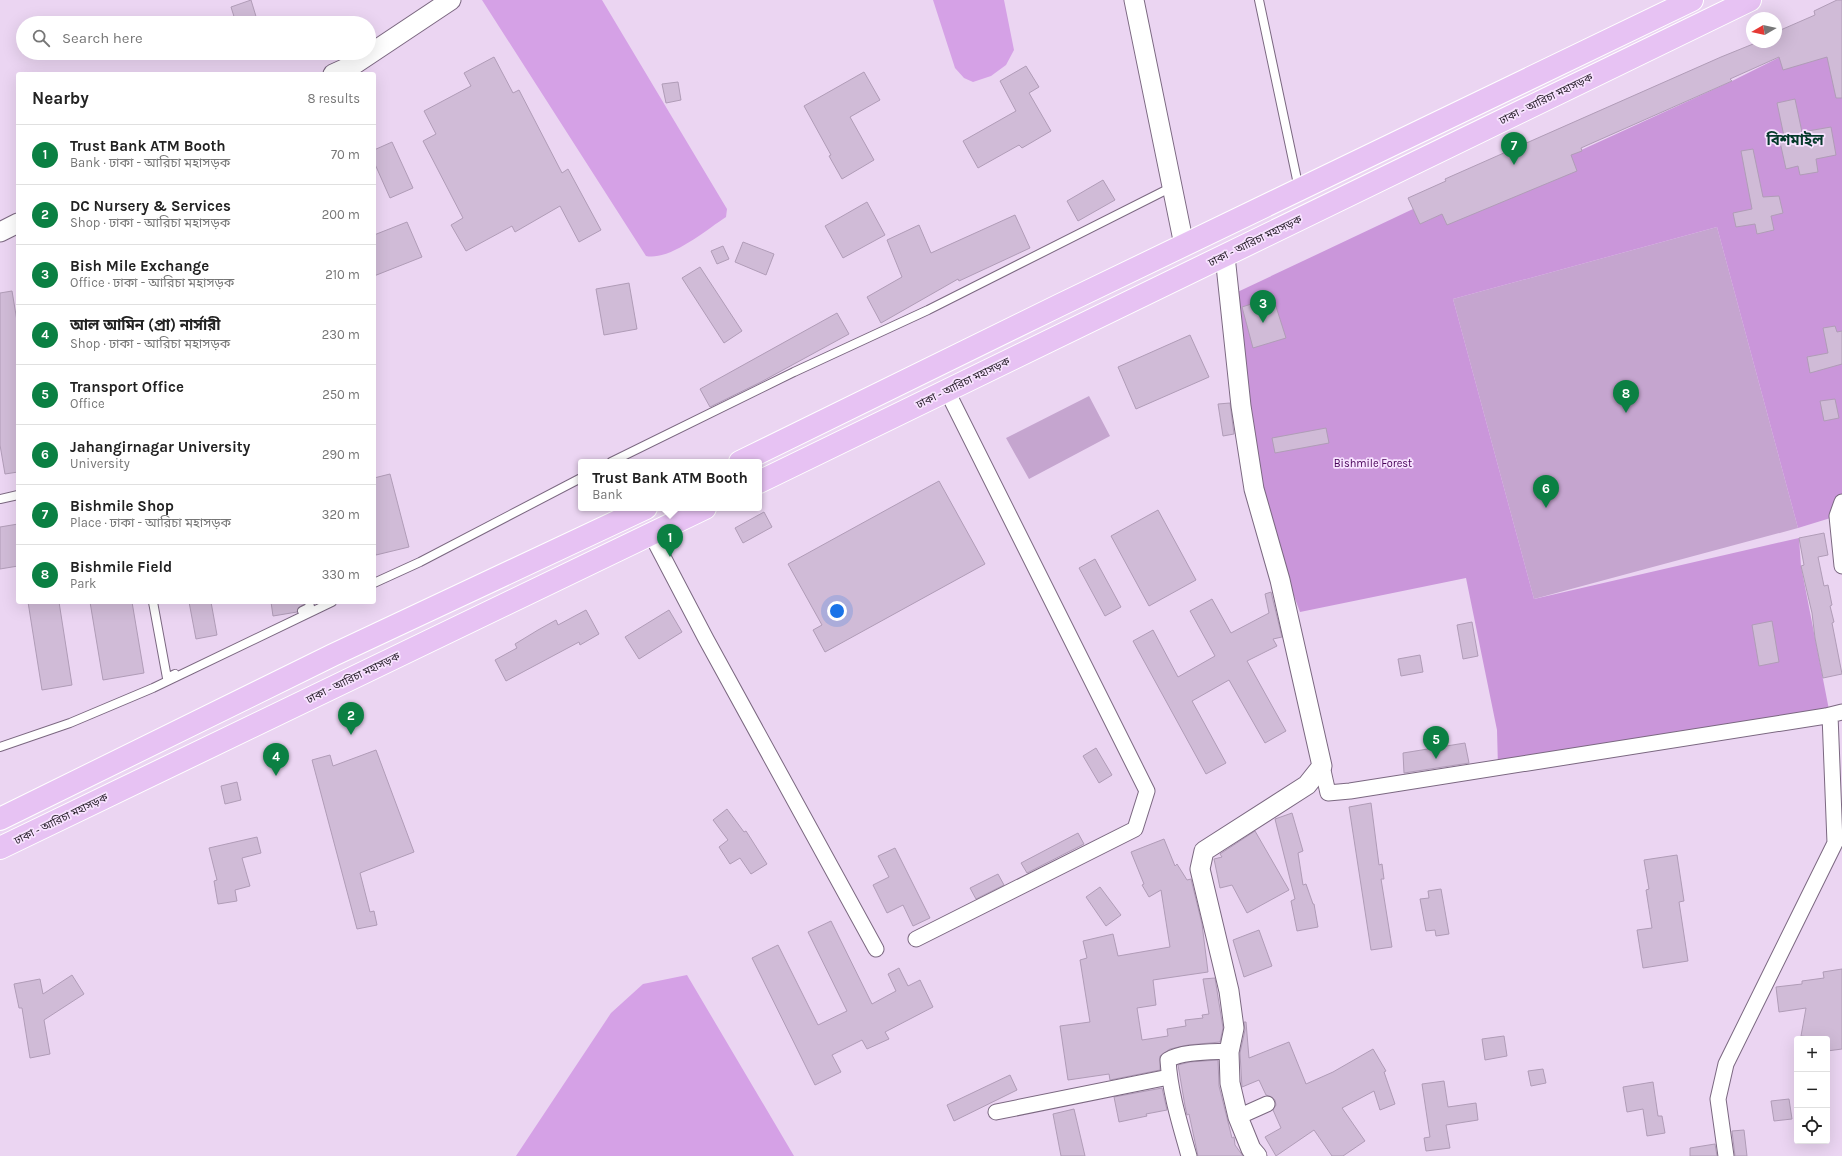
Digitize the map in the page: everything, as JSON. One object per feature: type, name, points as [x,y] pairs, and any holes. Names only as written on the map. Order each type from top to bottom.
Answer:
[{"type":"highway","points":[[746,459],[1184,245],[1692,0]]},
{"type":"highway","name":"ঢাকা - আরিচা মহাসড়ক","points":[[762,481],[1750,0]]},
{"type":"highway","points":[[0,819],[333,655],[640,511]]},
{"type":"highway","name":"ঢাকা - আরিচা মহাসড়ক","points":[[0,848],[699,511]]},
{"type":"street","points":[[376,50],[451,0]]},
{"type":"street","points":[[1134,0],[1184,245]]},
{"type":"street","points":[[338,72],[361,60]]},
{"type":"street","points":[[0,232],[16,224]]},
{"type":"street","points":[[1225,256],[1241,406],[1254,489],[1280,580],[1328,793],[1350,792],[1836,713],[1835,843],[1726,1064],[1718,1099],[1726,1156]]},
{"type":"street","points":[[916,939],[1135,829],[1147,791],[947,391]]},
{"type":"street","points":[[1842,502],[1837,516],[1842,566]]},
{"type":"street","points":[[651,534],[706,639],[876,949]]},
{"type":"street","points":[[1257,1156],[1251,1150],[1238,1117],[1230,1084],[1230,1051],[1234,1028],[1229,991],[1200,869],[1204,851],[1307,784],[1322,766]]},
{"type":"street","points":[[1189,1156],[1175,1110],[1169,1078],[1168,1060],[1171,1057],[1198,1053],[1230,1051]]},
{"type":"street","points":[[996,1112],[1169,1078]]},
{"type":"street","points":[[1238,1117],[1267,1104]]},
{"type":"lane","points":[[1259,0],[1299,190]]},
{"type":"lane","points":[[617,459],[794,372],[928,310],[1172,187]]},
{"type":"lane","points":[[376,582],[420,562],[578,480]]},
{"type":"lane","points":[[0,499],[16,495]]},
{"type":"lane","points":[[152,604],[167,678],[310,607],[309,604]]},
{"type":"lane","points":[[0,747],[70,723],[153,688],[328,604]]},
{"type":"shaded area","points":[[482,0],[602,0],[727,209],[726,217],[677,249],[666,254],[646,256]]},
{"type":"shaded area","points":[[933,0],[1004,0],[1014,50],[1006,65],[991,76],[973,82],[964,78],[955,68]]},
{"type":"shaded area","points":[[1717,227],[1798,528],[1534,599],[1453,299]]},
{"type":"shaded area","points":[[1089,396],[1110,436],[1029,479],[1006,438]]},
{"type":"shaded area","points":[[687,975],[794,1156],[516,1156],[611,1013],[643,984]]},
{"type":"green space","name":"Bishmile Forest","points":[[1842,26],[1842,566],[1837,516],[1798,528],[1717,227],[1453,299],[1534,599],[1799,538],[1801,566],[1830,715],[1498,767],[1497,730],[1466,578],[1300,612],[1254,489],[1229,296],[1413,209],[1420,224],[1732,81]]},
{"type":"building","points":[[251,0],[256,16],[234,16],[231,7]]},
{"type":"building","points":[[1837,0],[1842,0],[1842,98],[1836,98],[1827,57],[1783,70],[1779,57],[1730,79],[1732,81],[1581,148],[1582,151],[1571,155],[1577,171],[1447,225],[1442,214],[1420,224],[1408,198],[1446,181],[1445,179],[1746,47],[1782,48],[1782,29],[1815,15],[1814,11]]},
{"type":"building","points":[[494,57],[513,93],[519,90],[562,173],[568,169],[601,230],[579,242],[560,206],[515,232],[512,226],[466,251],[451,225],[463,218],[423,141],[436,134],[424,111],[471,86],[464,73]]},
{"type":"building","points":[[1026,66],[1039,87],[1029,93],[1051,131],[1022,148],[1019,145],[978,168],[963,141],[1016,111],[1000,81]]},
{"type":"building","points":[[864,72],[880,100],[850,117],[874,160],[842,179],[829,156],[831,155],[804,106]]},
{"type":"building","points":[[678,82],[681,100],[666,103],[662,84]]},
{"type":"building","points":[[1795,99],[1802,132],[1831,127],[1836,155],[1816,159],[1818,172],[1800,175],[1798,166],[1786,169],[1780,142],[1785,141],[1777,103]]},
{"type":"building","points":[[392,142],[413,188],[390,198],[376,166],[376,149]]},
{"type":"building","points":[[1753,149],[1763,197],[1779,196],[1783,213],[1771,216],[1774,230],[1757,234],[1755,224],[1736,227],[1733,213],[1752,209],[1741,151]]},
{"type":"building","points":[[1103,180],[1115,200],[1078,221],[1067,201]]},
{"type":"building","points":[[867,202],[885,235],[843,258],[825,226]]},
{"type":"building","points":[[1015,215],[1030,248],[959,281],[958,279],[881,323],[867,297],[902,277],[887,240],[919,225],[931,253]]},
{"type":"building","points":[[407,222],[422,257],[376,275],[376,234]]},
{"type":"building","points":[[743,242],[774,254],[766,275],[735,262]]},
{"type":"building","points":[[723,246],[729,259],[717,264],[711,251]]},
{"type":"building","points":[[700,267],[742,331],[724,343],[682,278]]},
{"type":"building","points":[[629,283],[637,329],[604,335],[596,289]]},
{"type":"building","points":[[12,291],[16,315],[16,472],[5,474],[0,445],[0,293]]},
{"type":"building","points":[[1273,297],[1286,338],[1253,348],[1242,307]]},
{"type":"building","points":[[837,313],[849,334],[761,382],[710,407],[700,389]]},
{"type":"building","points":[[1835,326],[1837,332],[1842,331],[1842,364],[1810,373],[1807,357],[1828,353],[1823,328]]},
{"type":"building","points":[[1190,335],[1209,377],[1136,409],[1118,367]]},
{"type":"building","points":[[1835,399],[1839,418],[1824,421],[1820,401]]},
{"type":"building","points":[[1230,403],[1234,434],[1223,436],[1218,404]]},
{"type":"building","points":[[1326,428],[1329,443],[1275,453],[1272,438]]},
{"type":"building","points":[[390,474],[409,547],[376,555],[376,478]]},
{"type":"building","points":[[939,481],[985,564],[825,652],[813,630],[822,625],[788,564]]},
{"type":"building","points":[[1158,510],[1196,580],[1149,606],[1111,536]]},
{"type":"building","points":[[764,512],[772,527],[743,543],[735,528]]},
{"type":"building","points":[[16,524],[16,566],[0,569],[0,527]]},
{"type":"building","points":[[1824,533],[1828,555],[1818,557],[1824,586],[1828,585],[1832,605],[1830,606],[1834,622],[1832,623],[1842,674],[1823,678],[1815,638],[1812,613],[1801,566],[1804,565],[1799,538]]},
{"type":"building","points":[[1095,559],[1121,607],[1105,616],[1079,568]]},
{"type":"building","points":[[1271,592],[1282,637],[1273,639],[1277,646],[1247,661],[1286,731],[1265,743],[1229,680],[1192,701],[1226,763],[1206,774],[1133,641],[1153,630],[1178,677],[1215,656],[1190,611],[1212,599],[1231,633],[1269,613],[1265,594]]},
{"type":"building","points":[[28,604],[59,604],[72,685],[42,690]]},
{"type":"building","points":[[90,604],[132,604],[144,673],[103,680]]},
{"type":"building","points":[[189,604],[211,604],[217,635],[196,639]]},
{"type":"building","points":[[271,604],[304,604],[298,608],[297,612],[273,616]]},
{"type":"building","points":[[586,610],[599,634],[580,645],[579,642],[506,681],[495,660],[517,648],[515,644],[556,620],[558,625]]},
{"type":"building","points":[[669,610],[682,632],[639,659],[625,637]]},
{"type":"building","points":[[1772,621],[1779,662],[1759,666],[1752,625]]},
{"type":"building","points":[[1472,622],[1478,656],[1463,659],[1457,625]]},
{"type":"building","points":[[1420,655],[1423,672],[1401,676],[1398,659]]},
{"type":"building","points":[[1465,743],[1469,763],[1404,773],[1403,753]]},
{"type":"building","points":[[1096,748],[1112,775],[1099,783],[1083,756]]},
{"type":"building","points":[[376,750],[414,852],[360,873],[370,912],[374,911],[377,925],[357,929],[312,760],[330,755],[333,766]]},
{"type":"building","points":[[237,782],[241,800],[225,804],[221,786]]},
{"type":"building","points":[[1371,803],[1379,865],[1382,864],[1384,879],[1381,879],[1392,947],[1371,950],[1349,807]]},
{"type":"building","points":[[727,809],[744,832],[746,831],[767,864],[751,874],[740,858],[730,864],[719,847],[728,840],[713,820]]},
{"type":"building","points":[[1292,813],[1303,851],[1298,853],[1303,885],[1306,884],[1314,904],[1318,927],[1297,931],[1291,901],[1295,899],[1275,819]]},
{"type":"building","points":[[1255,831],[1289,890],[1247,913],[1232,885],[1220,888],[1214,859],[1222,857],[1220,854]]},
{"type":"building","points":[[1078,833],[1084,844],[1027,873],[1021,863]]},
{"type":"building","points":[[257,837],[261,853],[242,858],[250,886],[235,890],[237,901],[218,904],[214,881],[217,880],[209,848]]},
{"type":"building","points":[[1164,839],[1175,866],[1177,864],[1187,880],[1191,879],[1202,924],[1208,972],[1153,980],[1156,1005],[1137,1008],[1142,1040],[1168,1036],[1167,1029],[1186,1026],[1185,1020],[1203,1018],[1202,1015],[1209,1014],[1203,979],[1215,978],[1223,1028],[1220,1042],[1188,1045],[1170,1049],[1160,1056],[1160,1070],[1110,1080],[1109,1074],[1068,1080],[1060,1026],[1090,1022],[1080,960],[1087,958],[1083,941],[1113,934],[1118,956],[1170,947],[1161,890],[1149,897],[1142,885],[1144,884],[1131,852]]},
{"type":"building","points":[[895,848],[930,918],[913,926],[903,905],[887,913],[873,885],[889,877],[878,856]]},
{"type":"building","points":[[1677,855],[1684,901],[1679,902],[1688,961],[1643,968],[1637,930],[1652,928],[1646,890],[1649,889],[1644,860]]},
{"type":"building","points":[[998,874],[1004,885],[976,899],[970,888]]},
{"type":"building","points":[[1100,887],[1121,915],[1106,926],[1086,897]]},
{"type":"building","points":[[1441,889],[1449,934],[1436,936],[1435,930],[1426,931],[1420,899],[1429,898],[1428,891]]},
{"type":"building","points":[[831,921],[872,1004],[896,991],[888,974],[899,968],[908,986],[920,980],[933,1007],[885,1032],[889,1039],[867,1049],[862,1040],[832,1055],[841,1072],[815,1085],[752,958],[778,945],[818,1025],[847,1011],[808,932]]},
{"type":"building","points":[[1259,930],[1272,966],[1244,977],[1233,940]]},
{"type":"building","points":[[1842,969],[1842,1049],[1830,1051],[1830,1036],[1801,1036],[1806,1008],[1779,1012],[1776,987],[1802,984],[1802,981],[1824,978],[1823,972]]},
{"type":"building","points":[[72,975],[84,994],[44,1020],[50,1054],[30,1058],[22,1008],[19,1008],[14,984],[40,979],[43,994]]},
{"type":"building","points":[[1244,1022],[1246,1022],[1249,1058],[1289,1042],[1306,1084],[1333,1072],[1373,1049],[1386,1071],[1384,1072],[1395,1104],[1380,1110],[1374,1091],[1342,1108],[1365,1141],[1343,1156],[1332,1156],[1314,1130],[1276,1156],[1265,1137],[1281,1128],[1273,1110],[1276,1105],[1275,1100],[1266,1095],[1259,1080],[1242,1087],[1240,1053],[1245,1030]]},
{"type":"building","points":[[1504,1036],[1507,1056],[1485,1060],[1482,1039]]},
{"type":"building","points":[[1218,1060],[1219,1086],[1232,1138],[1234,1137],[1235,1145],[1243,1156],[1198,1156],[1189,1114],[1187,1115],[1178,1065],[1190,1062]]},
{"type":"building","points":[[1543,1069],[1546,1083],[1531,1086],[1528,1071]]},
{"type":"building","points":[[1010,1075],[1017,1090],[954,1121],[947,1105]]},
{"type":"building","points":[[1444,1081],[1448,1107],[1476,1103],[1478,1120],[1446,1125],[1450,1148],[1426,1151],[1424,1138],[1430,1137],[1422,1084]]},
{"type":"building","points":[[1653,1082],[1658,1116],[1662,1116],[1665,1133],[1647,1136],[1643,1109],[1627,1112],[1623,1087]]},
{"type":"building","points":[[1162,1088],[1167,1110],[1146,1114],[1147,1116],[1119,1122],[1114,1097]]},
{"type":"building","points":[[1789,1099],[1792,1119],[1774,1121],[1771,1101]]},
{"type":"building","points":[[1074,1109],[1085,1156],[1061,1156],[1053,1114]]},
{"type":"building","points":[[1744,1130],[1747,1156],[1735,1156],[1732,1131]]},
{"type":"building","points":[[1715,1144],[1717,1156],[1690,1156],[1690,1148]]},
{"type":"place","name":"Bishmile Shop","points":[[1514,165]]},
{"type":"place","name":"Bish Mile Exchange","points":[[1263,323]]},
{"type":"place","name":"Bishmile Field","points":[[1626,413]]},
{"type":"place","name":"Jahangirnagar University","points":[[1546,508]]},
{"type":"place","name":"Trust Bank ATM Booth","points":[[670,557]]},
{"type":"place","name":"DC Nursery & Services","points":[[351,735]]},
{"type":"place","name":"Transport Office","points":[[1436,759]]},
{"type":"place","name":"আল আমিন (প্রা) নার্সারী","points":[[276,776]]},
{"type":"district","name":"বিশমাইল","points":[[1795,140]]}]
